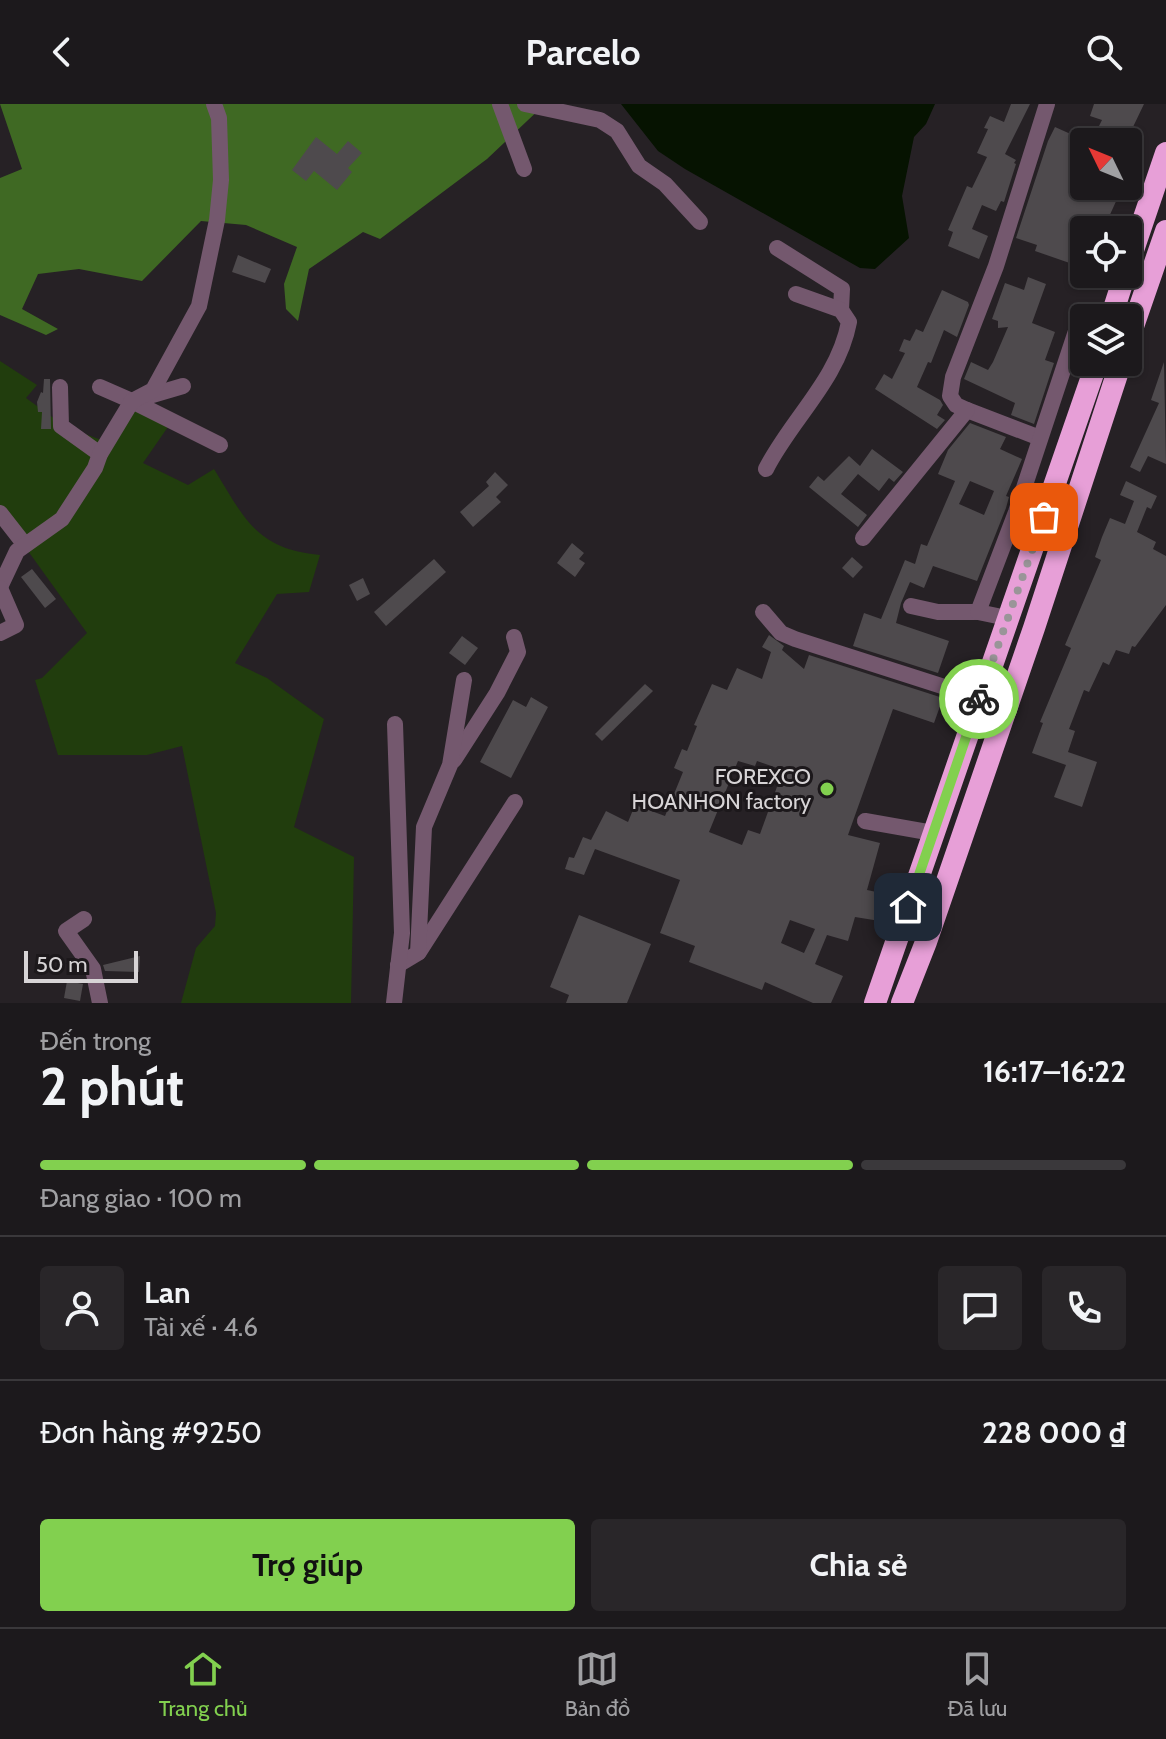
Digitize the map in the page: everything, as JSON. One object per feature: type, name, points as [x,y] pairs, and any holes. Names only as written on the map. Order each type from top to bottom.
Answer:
[{"type":"highway","points":[[1142,224],[1166,153]]},
{"type":"highway","points":[[1141,304],[1166,231]]},
{"type":"highway","points":[[875,1003],[1092,376]]},
{"type":"highway","points":[[902,1003],[1034,628],[1116,376]]},
{"type":"street","points":[[0,633],[16,625],[0,588],[17,551],[62,519],[132,401],[153,390],[199,306],[217,220],[221,180],[221,134],[214,104]]},
{"type":"street","points":[[500,104],[524,169]]},
{"type":"street","points":[[525,104],[600,120],[609,125],[617,131],[639,166],[665,184],[700,222]]},
{"type":"street","points":[[1040,438],[956,405],[950,396],[953,377],[996,266],[1047,104]]},
{"type":"street","points":[[766,469],[781,439],[833,368],[849,322],[841,310],[842,289],[777,248]]},
{"type":"street","points":[[796,294],[841,310]]},
{"type":"street","points":[[978,612],[1016,512],[1070,349]]},
{"type":"street","points":[[132,401],[183,386]]},
{"type":"street","points":[[60,387],[61,426],[100,454]]},
{"type":"street","points":[[100,387],[220,445]]},
{"type":"street","points":[[863,538],[967,410]]},
{"type":"street","points":[[0,513],[25,545]]},
{"type":"street","points":[[911,606],[938,612],[978,612],[1007,618]]},
{"type":"street","points":[[763,612],[781,633],[795,639],[979,698]]},
{"type":"street","points":[[418,953],[424,827],[450,765],[518,652],[514,637]]},
{"type":"street","points":[[450,765],[464,680]]},
{"type":"street","points":[[394,1003],[402,933],[395,724]]},
{"type":"street","points":[[398,965],[418,953],[515,802]]},
{"type":"street","points":[[865,821],[933,833]]},
{"type":"street","points":[[84,919],[66,931],[93,969],[100,1003]]},
{"type":"green space","points":[[0,104],[545,104],[487,159],[380,239],[363,232],[309,269],[298,321],[286,309],[284,284],[297,247],[246,225],[201,221],[142,281],[79,269],[38,274],[22,309],[58,329],[46,335],[0,315],[0,178],[22,169]]},
{"type":"green space","points":[[0,361],[37,385],[26,398],[66,427],[107,442],[133,400],[170,424],[143,463],[188,485],[214,469],[244,517],[267,538],[298,552],[320,555],[309,592],[277,594],[235,663],[267,678],[324,719],[294,827],[354,857],[351,1003],[181,1003],[196,948],[215,926],[216,913],[182,746],[147,755],[58,755],[35,680],[42,678],[87,633],[0,512]]},
{"type":"shaded area","points":[[621,104],[935,104],[926,124],[914,137],[902,196],[909,238],[875,269],[860,268],[658,151]]},
{"type":"building","points":[[1011,104],[1030,104],[1005,154],[1016,160],[1016,164],[1004,202],[1001,201],[996,211],[982,205],[972,229],[988,236],[979,259],[948,246],[953,232],[948,230],[967,186],[972,188],[987,157],[977,153],[988,129],[984,128],[990,116],[1004,122]]},
{"type":"building","points":[[1094,104],[1144,104],[1135,128],[1098,128],[1102,120],[1090,116]]},
{"type":"building","points":[[1055,127],[1070,134],[1070,200],[1117,200],[1109,216],[1070,216],[1070,263],[1035,251],[1037,245],[1016,238]]},
{"type":"building","points":[[316,137],[337,154],[348,141],[362,153],[348,168],[352,172],[337,190],[314,171],[306,181],[292,170]]},
{"type":"building","points":[[238,255],[271,269],[265,283],[232,272]]},
{"type":"building","points":[[1028,277],[1046,284],[1032,323],[1055,332],[1045,360],[1054,363],[1034,424],[1011,415],[1015,403],[964,379],[971,362],[988,370],[1008,327],[998,328],[998,321],[992,319],[1005,283],[1024,290]]},
{"type":"building","points":[[942,290],[969,305],[957,337],[944,330],[917,387],[940,400],[943,405],[937,415],[945,420],[937,429],[875,389],[884,374],[892,379],[905,353],[899,351],[904,339],[910,341],[916,329],[923,332]]},
{"type":"building","points":[[1164,362],[1166,464],[1148,456],[1140,472],[1130,467],[1159,403],[1151,400]]},
{"type":"building","points":[[44,379],[50,379],[51,429],[41,429],[42,412],[38,412],[37,402],[43,393]]},
{"type":"building","points":[[970,423],[1006,437],[1000,449],[1022,459],[977,581],[933,566],[924,588],[910,582],[901,603],[896,623],[949,641],[938,673],[853,646],[864,613],[881,619],[905,560],[915,564],[921,544],[927,546],[955,481],[938,474],[948,450]],"holes":[[[970,481],[994,491],[984,515],[959,504]]]},
{"type":"building","points":[[872,449],[903,472],[894,482],[889,478],[879,491],[858,474],[841,494],[867,515],[858,527],[809,487],[818,476],[824,481],[849,456],[860,466]]},
{"type":"building","points":[[495,472],[508,485],[496,497],[501,502],[473,527],[460,512],[489,486],[486,482]]},
{"type":"building","points":[[1126,481],[1157,496],[1151,509],[1147,507],[1137,532],[1156,542],[1153,549],[1166,556],[1166,605],[1135,647],[1132,646],[1129,654],[1116,650],[1109,665],[1103,662],[1089,692],[1084,690],[1069,729],[1075,731],[1068,752],[1097,762],[1082,807],[1054,797],[1066,765],[1032,753],[1043,723],[1040,722],[1071,648],[1065,645],[1101,560],[1095,557],[1102,537],[1110,518],[1125,524],[1134,501],[1120,495]]},
{"type":"building","points":[[572,543],[584,553],[579,559],[585,563],[575,577],[557,563]]},
{"type":"building","points":[[852,557],[863,567],[853,578],[842,568]]},
{"type":"building","points":[[434,559],[446,572],[386,626],[374,612]]},
{"type":"building","points":[[32,569],[56,599],[45,608],[21,577]]},
{"type":"building","points":[[363,578],[370,594],[357,601],[349,585]]},
{"type":"building","points":[[769,635],[784,646],[782,650],[804,669],[809,655],[943,698],[934,723],[893,709],[848,835],[880,843],[867,890],[891,895],[886,922],[855,917],[848,941],[827,935],[815,964],[843,976],[831,1003],[813,1003],[765,982],[762,990],[689,962],[695,946],[660,933],[680,880],[595,849],[584,875],[565,869],[569,857],[574,858],[583,837],[591,840],[606,811],[628,822],[635,805],[665,816],[683,772],[674,768],[682,749],[687,751],[697,726],[694,725],[712,684],[727,690],[737,668],[762,679],[771,652],[762,647]],"holes":[[[738,761],[755,766],[757,761],[783,770],[760,834],[748,830],[742,845],[709,832]],[[790,920],[815,929],[804,953],[781,943]]]},
{"type":"building","points":[[462,636],[478,648],[465,665],[449,653]]},
{"type":"building","points":[[645,684],[653,691],[602,741],[595,734]]},
{"type":"building","points":[[531,697],[548,707],[511,778],[480,762],[513,700],[526,707]]},
{"type":"building","points":[[579,915],[651,944],[627,1003],[566,1003],[569,995],[550,987]]},
{"type":"building","points":[[140,956],[139,972],[105,971],[103,965]]},
{"type":"building","points":[[67,981],[83,984],[80,1001],[64,998]]},
{"type":"way so far","points":[[979,699],[1044,517]]},
{"type":"place","name":"FOREXCO HOANHON factory","points":[[827,789]]},
{"type":"route","points":[[908,907],[979,699]]}]
